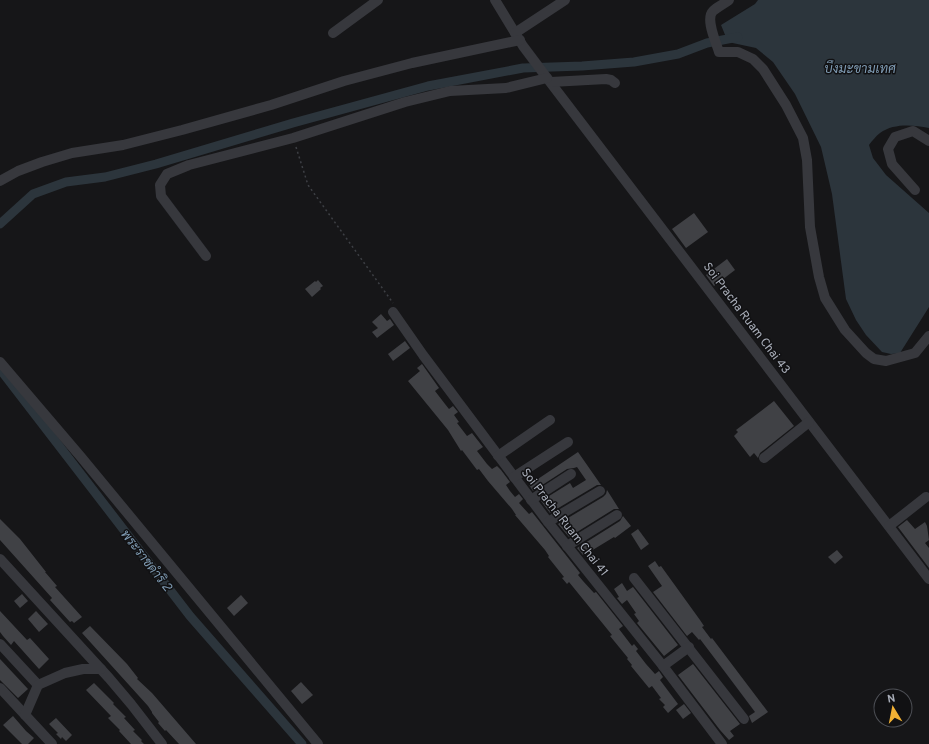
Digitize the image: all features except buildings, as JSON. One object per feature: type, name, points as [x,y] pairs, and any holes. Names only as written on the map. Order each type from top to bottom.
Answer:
[{"type":"street","points":[[333,33],[378,0]]},
{"type":"street","name":"Soi Pracha Ruam Chai 43","points":[[495,0],[519,40],[547,78],[929,579]]},
{"type":"street","points":[[0,181],[18,170],[72,153],[123,146],[270,105],[397,67],[519,40],[566,0]]},
{"type":"street","points":[[729,0],[712,12],[710,18],[710,24],[719,52],[738,52],[753,59],[763,69],[786,105],[803,138],[808,160],[810,227],[819,277],[825,298],[845,330],[866,353],[874,359],[886,361],[914,352],[929,336]]},
{"type":"street","points":[[206,256],[161,196],[160,185],[167,174],[189,165],[293,138],[405,102],[450,91],[506,88],[547,78],[606,79],[615,83]]},
{"type":"street","points":[[915,190],[892,164],[888,149],[895,137],[913,131],[929,140]]},
{"type":"street","name":"Soi Pracha Ruam Chai 41","points":[[395,310],[423,355],[531,500],[663,666],[722,744]]},
{"type":"street","points":[[0,362],[318,744]]},
{"type":"street","points":[[498,456],[550,420]]},
{"type":"street","points":[[764,458],[809,422]]},
{"type":"street","points":[[514,477],[568,442]]},
{"type":"street","points":[[531,500],[571,474]]},
{"type":"street","points":[[548,522],[600,491]]},
{"type":"street","points":[[889,526],[926,497]]},
{"type":"street","points":[[567,546],[617,515]]},
{"type":"street","points":[[0,559],[101,669],[162,744]]},
{"type":"street","points":[[634,578],[744,719]]},
{"type":"street","points":[[0,644],[38,685]]},
{"type":"street","points":[[663,666],[689,647]]},
{"type":"street","points":[[25,715],[38,685],[65,672],[83,669],[101,669]]},
{"type":"street","points":[[0,688],[52,744]]},
{"type":"path","points":[[293,138],[308,185],[395,310]]},
{"type":"water","name":"บึงมะขามเทศ","points":[[758,0],[929,0],[929,128],[917,126],[897,126],[880,133],[869,145],[873,158],[886,175],[929,213],[929,307],[900,353],[891,354],[882,352],[866,335],[856,320],[846,299],[832,194],[821,147],[795,94],[773,62],[756,48],[728,42],[721,25],[755,4]]},
{"type":"waterway","points":[[0,224],[33,194],[66,182],[105,177],[156,164],[293,123],[428,86],[523,68],[634,62],[678,54],[707,43],[738,37]]},
{"type":"waterway","name":"พระราชดำริ 2","points":[[0,369],[190,616],[302,744]]}]
